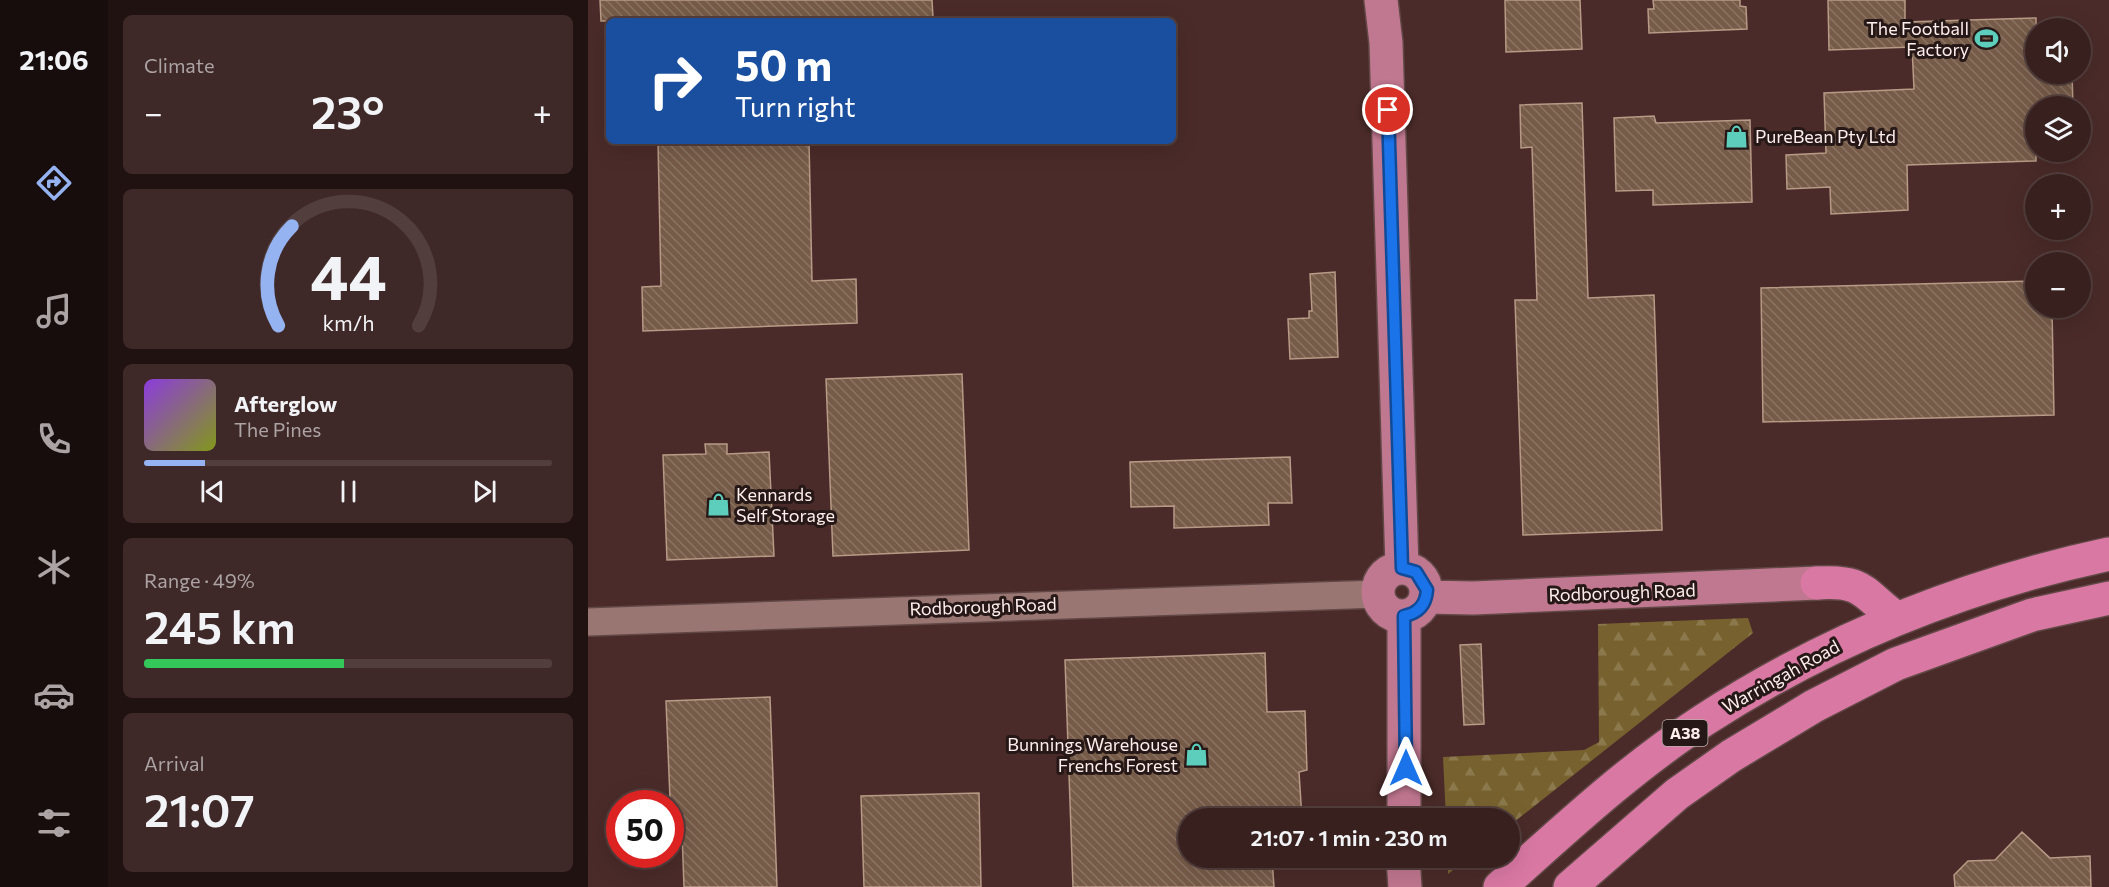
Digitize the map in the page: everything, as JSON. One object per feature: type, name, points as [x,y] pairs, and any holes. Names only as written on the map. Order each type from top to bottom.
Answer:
[{"type":"highway","name":"Warringah Road","points":[[1500,887],[1577,818],[1653,756],[1703,721],[1784,671],[1896,618],[1962,592],[2015,576],[2109,554]]},
{"type":"highway","points":[[1817,583],[1853,584],[1896,618]]},
{"type":"highway","name":"A38","points":[[1570,887],[1677,794],[1731,756],[1814,706],[1896,664],[2032,615],[2109,598]]},
{"type":"main road","points":[[1381,0],[1386,43],[1402,568]]},
{"type":"main road","points":[[1405,808],[1415,607],[1427,590],[1421,576],[1409,569],[1402,568],[1387,573],[1378,586],[1383,608],[1389,613],[1415,607]]},
{"type":"main road","name":"Rodborough Road","points":[[1415,607],[1473,598],[1817,583]]},
{"type":"main road","points":[[1404,868],[1405,887]]},
{"type":"street","name":"Rodborough Road","points":[[588,622],[1378,594]]},
{"type":"green space","points":[[1748,618],[1753,633],[1520,817],[1520,808],[1445,808],[1443,757],[1584,750],[1599,742],[1598,624]]},
{"type":"building","points":[[600,0],[932,0],[933,17],[606,18],[606,21],[601,21]]},
{"type":"building","points":[[1505,0],[1580,0],[1582,49],[1506,52]]},
{"type":"building","points":[[1653,0],[1740,0],[1740,6],[1746,7],[1747,29],[1649,33],[1648,9],[1654,9]]},
{"type":"building","points":[[1828,0],[1905,0],[1905,22],[2025,18],[2025,84],[2072,84],[2073,96],[2025,96],[2025,161],[1907,165],[1908,210],[1831,214],[1830,187],[1787,189],[1786,155],[1826,153],[1824,93],[1914,89],[1912,47],[1829,50]]},
{"type":"building","points":[[1582,103],[1588,298],[1654,295],[1662,530],[1523,535],[1515,300],[1537,300],[1532,147],[1521,148],[1520,105]]},
{"type":"building","points":[[1654,116],[1656,123],[1750,120],[1752,202],[1653,205],[1653,190],[1616,191],[1614,118]]},
{"type":"building","points":[[658,144],[809,144],[812,281],[856,279],[857,323],[643,331],[642,287],[661,286]]},
{"type":"building","points":[[1335,272],[1338,357],[1290,359],[1288,319],[1309,318],[1309,311],[1312,311],[1310,274]]},
{"type":"building","points":[[2025,281],[2025,318],[2052,318],[2054,415],[1763,422],[1761,288]]},
{"type":"building","points":[[962,374],[969,550],[833,556],[826,379]]},
{"type":"building","name":"Kennards Self Storage","points":[[705,444],[727,444],[727,454],[769,452],[774,556],[667,560],[663,455],[706,454]]},
{"type":"building","points":[[1290,457],[1292,503],[1268,503],[1269,525],[1174,528],[1174,506],[1131,507],[1130,462]]},
{"type":"building","points":[[1481,644],[1484,724],[1464,725],[1460,645]]},
{"type":"building","points":[[1265,653],[1267,712],[1305,711],[1307,770],[1299,772],[1301,808],[1178,808],[1178,868],[1273,868],[1274,887],[1073,887],[1065,660]]},
{"type":"building","points":[[770,697],[777,887],[684,887],[684,790],[670,790],[666,701]]},
{"type":"building","points":[[979,793],[981,887],[864,887],[861,796]]},
{"type":"building","points":[[2022,832],[2050,858],[2090,856],[2091,887],[1955,887],[1954,875],[1968,861],[1995,860]]},
{"type":"place","name":"The Football Factory","points":[[1987,39]]},
{"type":"place","name":"PureBean Pty Ltd","points":[[1737,137]]},
{"type":"place","name":"Kennards Self Storage","points":[[718,505]]},
{"type":"place","name":"Bunnings Warehouse Frenchs Forest","points":[[1196,755]]},
{"type":"route","points":[[1388,110],[1402,568],[1421,576],[1427,590],[1424,604],[1412,614],[1404,616],[1406,768]]}]
